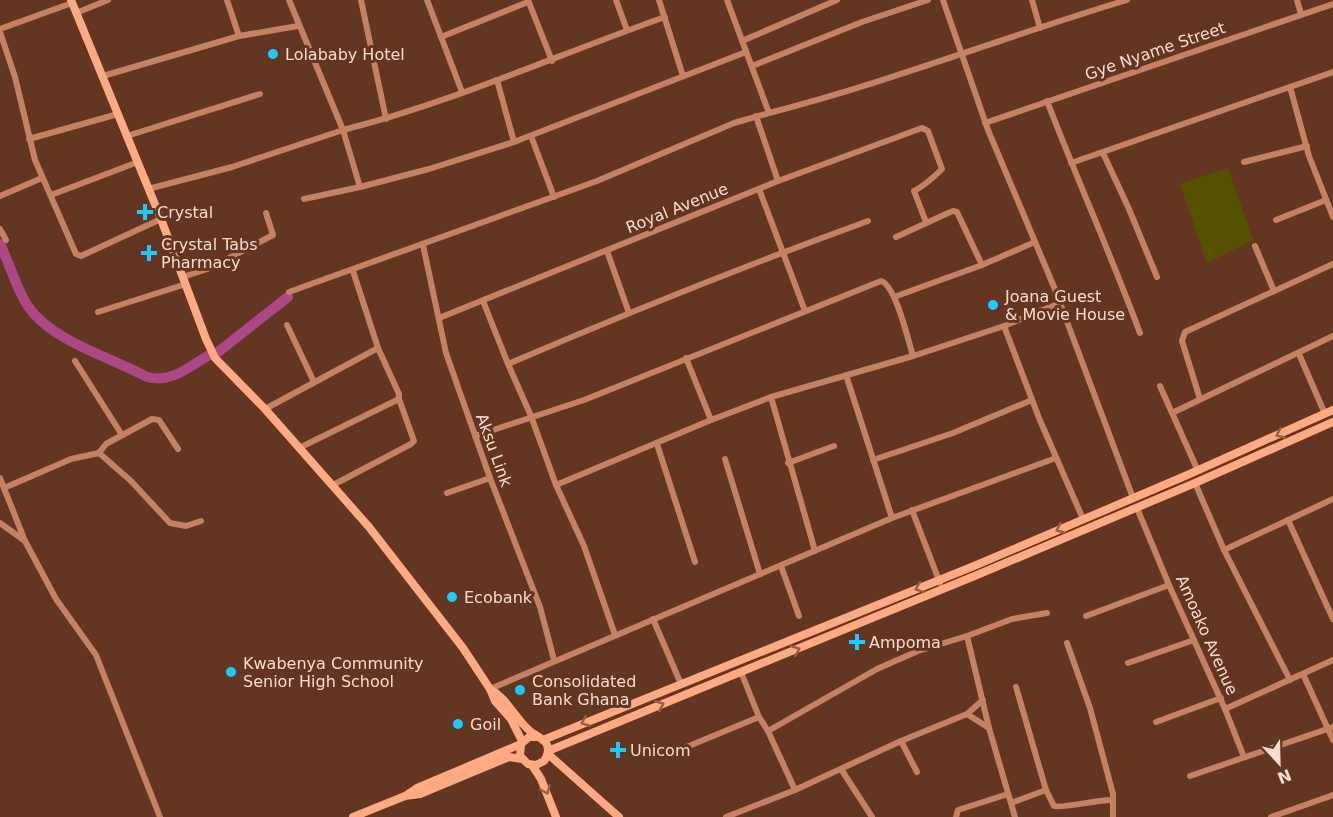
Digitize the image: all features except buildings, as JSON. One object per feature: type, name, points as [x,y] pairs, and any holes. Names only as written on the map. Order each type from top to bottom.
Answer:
[{"type":"street","points":[[76,13],[108,0]]},
{"type":"street","points":[[227,0],[239,36]]},
{"type":"street","points":[[289,0],[343,130],[360,187]]},
{"type":"street","points":[[361,0],[386,119]]},
{"type":"street","points":[[427,0],[462,92]]},
{"type":"street","points":[[616,0],[627,30]]},
{"type":"street","points":[[659,0],[683,76]]},
{"type":"street","points":[[727,0],[769,113]]},
{"type":"street","points":[[742,41],[837,0]]},
{"type":"street","points":[[752,66],[862,22],[928,0]]},
{"type":"street","points":[[943,0],[985,123],[1060,303],[1133,498]]},
{"type":"street","points":[[1032,0],[1040,28]]},
{"type":"street","points":[[289,292],[353,271],[597,181],[734,123],[820,100],[1127,0]]},
{"type":"street","points":[[1297,0],[1301,14]]},
{"type":"street","points":[[441,37],[528,1],[552,61]]},
{"type":"street","points":[[161,219],[79,256],[42,178],[29,139],[15,77],[0,30],[71,2],[138,162],[161,219],[206,339],[215,358],[265,409],[333,485],[463,648],[490,688],[495,701],[511,719],[522,743],[519,752],[522,759]]},
{"type":"street","name":"Gye Nyame Street","points":[[985,123],[1197,52],[1301,14],[1332,6]]},
{"type":"street","points":[[148,189],[232,167],[343,130],[386,119],[552,61],[665,17]]},
{"type":"street","points":[[103,76],[239,36],[298,26]]},
{"type":"street","points":[[304,199],[429,169],[514,142],[746,52]]},
{"type":"street","points":[[1071,163],[1333,72]]},
{"type":"street","points":[[497,80],[514,142]]},
{"type":"street","points":[[1290,87],[1306,146],[1333,217]]},
{"type":"street","points":[[127,136],[260,94]]},
{"type":"street","points":[[1047,101],[1071,163],[1101,230],[1140,333]]},
{"type":"street","points":[[29,139],[118,114]]},
{"type":"street","points":[[756,116],[778,181]]},
{"type":"street","name":"Royal Avenue","points":[[439,318],[778,181],[922,128],[926,129],[942,170],[914,191],[926,222]]},
{"type":"street","points":[[531,136],[554,197]]},
{"type":"street","points":[[1244,162],[1306,146]]},
{"type":"street","points":[[1103,153],[1130,209],[1157,278]]},
{"type":"street","points":[[51,195],[138,162]]},
{"type":"street","points":[[0,196],[42,178]]},
{"type":"street","points":[[759,189],[805,311]]},
{"type":"street","points":[[1276,220],[1326,200]]},
{"type":"street","points":[[896,237],[926,222],[953,211],[957,212],[982,264]]},
{"type":"street","points":[[98,312],[184,280],[273,235],[266,213]]},
{"type":"street","points":[[508,364],[629,313],[868,220]]},
{"type":"street","points":[[0,229],[6,240]]},
{"type":"street","points":[[894,297],[1035,242]]},
{"type":"street","name":"Aksu Link","points":[[423,245],[446,352],[490,478],[540,607],[554,660]]},
{"type":"street","points":[[1255,246],[1274,291]]},
{"type":"street","points":[[607,251],[629,313]]},
{"type":"street","points":[[1200,399],[1182,342],[1185,332],[1333,264]]},
{"type":"street","points":[[333,485],[414,441],[399,394],[378,348],[353,271]]},
{"type":"street","points":[[476,436],[584,400],[881,281],[888,285],[894,297],[913,356]]},
{"type":"street","points":[[483,301],[531,416],[556,485],[584,546],[615,635]]},
{"type":"street","points":[[556,485],[771,397],[913,356],[1004,326],[1060,303]]},
{"type":"street","points":[[287,325],[314,382]]},
{"type":"street","points":[[1004,326],[1032,400],[1083,519]]},
{"type":"street","points":[[1172,413],[1333,336]]},
{"type":"street","points":[[265,409],[378,348]]},
{"type":"street","points":[[353,817],[522,743],[529,737],[541,738],[939,580],[1198,471],[1329,412],[1299,354]]},
{"type":"street","points":[[686,358],[711,420]]},
{"type":"street","points":[[75,361],[122,435]]},
{"type":"street","points":[[846,375],[892,518]]},
{"type":"street","points":[[1160,386],[1198,471]]},
{"type":"street","points":[[771,397],[815,551]]},
{"type":"street","points":[[299,448],[399,399]]},
{"type":"street","points":[[873,460],[953,433],[1032,400]]},
{"type":"street","points":[[4,488],[57,464],[99,453],[106,444],[152,419],[159,420],[178,450]]},
{"type":"street","points":[[532,765],[542,763],[548,753],[1137,508],[1333,422]]},
{"type":"street","points":[[657,444],[695,562]]},
{"type":"street","points":[[789,463],[834,446]]},
{"type":"street","points":[[99,453],[131,481],[170,523],[186,526],[201,520]]},
{"type":"street","points":[[490,688],[892,518],[1056,458]]},
{"type":"street","points":[[725,459],[760,574]]},
{"type":"street","points":[[0,478],[26,541],[56,599],[87,640],[105,672],[160,817]]},
{"type":"street","points":[[447,493],[490,478]]},
{"type":"street","points":[[1195,483],[1224,550],[1290,680]]},
{"type":"street","points":[[1224,550],[1333,499]]},
{"type":"street","name":"Amoako Avenue","points":[[1137,508],[1225,708],[1333,660]]},
{"type":"street","points":[[912,510],[942,590]]},
{"type":"street","points":[[1288,519],[1333,619]]},
{"type":"street","points":[[0,523],[26,541]]},
{"type":"street","points":[[781,566],[799,616]]},
{"type":"street","points":[[1086,616],[1169,585]]},
{"type":"street","points":[[768,731],[877,669],[918,651],[1012,619],[1047,613]]},
{"type":"street","points":[[653,619],[681,684]]},
{"type":"street","points":[[967,636],[989,728],[1015,817]]},
{"type":"street","points":[[1128,663],[1194,640]]},
{"type":"street","points":[[1067,643],[1090,708],[1113,794],[1113,817]]},
{"type":"street","points":[[741,672],[759,717],[768,731],[795,790]]},
{"type":"street","points":[[1303,674],[1331,728],[1333,740]]},
{"type":"street","points":[[1016,687],[1046,790],[1054,806],[1059,808],[1083,802],[1113,800]]},
{"type":"street","points":[[490,688],[501,696],[527,729],[541,738],[548,753],[620,817]]},
{"type":"street","points":[[1156,722],[1221,698]]},
{"type":"street","points":[[726,817],[795,790],[901,741],[967,714],[982,700]]},
{"type":"street","points":[[1225,708],[1244,757]]},
{"type":"street","points":[[967,714],[989,728]]},
{"type":"street","points":[[672,753],[759,717]]},
{"type":"street","points":[[1190,776],[1331,728]]},
{"type":"street","points":[[901,741],[916,772]]},
{"type":"street","points":[[405,796],[420,794],[509,757],[522,759],[532,765],[541,779],[556,817]]},
{"type":"street","points":[[841,768],[872,817]]},
{"type":"street","points":[[1011,803],[1046,790]]},
{"type":"street","points":[[956,817],[958,810],[1008,794]]},
{"type":"street","points":[[1271,817],[1333,795]]},
{"type":"shaded area","points":[[1228,168],[1253,240],[1207,263],[1180,184]]},
{"type":"waterway","points":[[0,244],[19,290],[34,314],[59,334],[88,350],[155,379],[179,373],[209,355]]},
{"type":"waterway","points":[[218,352],[288,297]]},
{"type":"place","name":"Lolababy Hotel","points":[[273,54]]},
{"type":"place","name":"Crystal","points":[[145,212]]},
{"type":"place","name":"Crystal Tabs Pharmacy","points":[[149,253]]},
{"type":"place","name":"Joana Guest & Movie House","points":[[993,305]]},
{"type":"place","name":"Ecobank","points":[[452,597]]},
{"type":"place","name":"Ampoma","points":[[857,642]]},
{"type":"place","name":"Kwabenya Community Senior High School","points":[[231,672]]},
{"type":"place","name":"Consolidated Bank Ghana","points":[[520,690]]},
{"type":"place","name":"Goil","points":[[458,724]]},
{"type":"place","name":"Unicom","points":[[618,750]]}]
